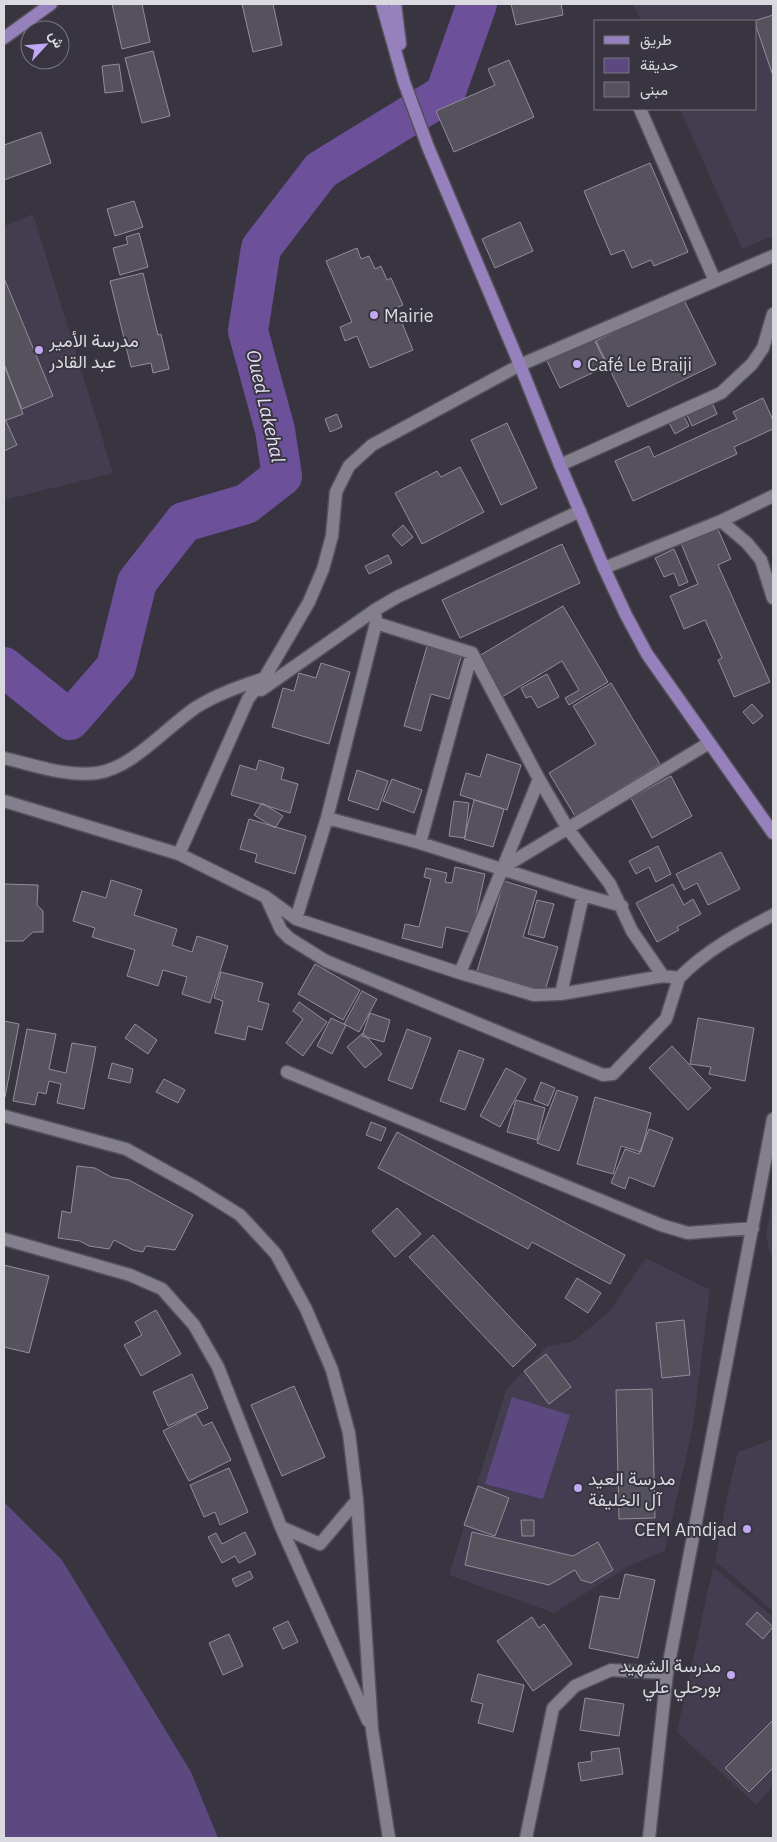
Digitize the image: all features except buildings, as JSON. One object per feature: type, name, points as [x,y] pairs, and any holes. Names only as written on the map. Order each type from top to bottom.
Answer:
[{"type":"main road","points":[[4,38],[51,4]]},
{"type":"main road","points":[[382,4],[404,82],[428,147],[560,465],[626,615],[647,654],[773,833]]},
{"type":"main road","points":[[395,4],[404,82]]},
{"type":"street","points":[[640,110],[715,281]]},
{"type":"street","points":[[179,854],[248,699],[265,677],[308,602],[323,569],[332,536],[336,492],[349,466],[372,445],[520,365],[773,256]]},
{"type":"street","points":[[560,465],[721,393],[752,364],[763,348],[773,314]]},
{"type":"street","points":[[604,568],[721,521],[773,496]]},
{"type":"street","points":[[248,699],[375,610],[580,512]]},
{"type":"street","points":[[721,521],[747,543],[760,560],[773,598]]},
{"type":"street","points":[[296,918],[327,818],[376,623],[375,610]]},
{"type":"street","points":[[376,623],[472,653],[539,779],[568,828],[610,884],[622,906],[632,931],[663,976]]},
{"type":"street","points":[[420,843],[472,653]]},
{"type":"street","points":[[4,758],[66,773],[97,773],[121,766],[201,704],[216,696],[265,677]]},
{"type":"street","points":[[502,868],[709,743]]},
{"type":"street","points":[[460,973],[539,779]]},
{"type":"street","points":[[4,801],[179,854],[266,897],[296,918],[460,973],[534,995],[560,994],[663,976],[679,978]]},
{"type":"street","points":[[327,818],[420,843],[622,906]]},
{"type":"street","points":[[560,994],[583,895]]},
{"type":"street","points":[[266,897],[281,930],[289,938],[326,961],[602,1075],[613,1074],[666,1019],[679,978],[695,962],[745,929],[773,915]]},
{"type":"street","points":[[287,1072],[661,1225],[688,1233],[753,1228]]},
{"type":"street","points":[[4,1116],[126,1150],[195,1187],[240,1215],[276,1254],[306,1309],[332,1370],[349,1433],[357,1500],[372,1730],[389,1838]]},
{"type":"street","points":[[649,1838],[667,1673],[773,1119]]},
{"type":"street","points":[[4,1239],[130,1275],[162,1289],[194,1325],[218,1367],[280,1527],[372,1730]]},
{"type":"street","points":[[280,1527],[320,1544],[357,1500]]},
{"type":"street","points":[[526,1838],[554,1708],[575,1686],[611,1670],[667,1673]]},
{"type":"shaded area","points":[[633,4],[773,4],[773,236],[742,249],[680,110],[757,110],[757,20],[641,20]]},
{"type":"shaded area","name":"مدرسة الأمير عبد القادر","points":[[33,214],[113,473],[4,500],[4,226]]},
{"type":"shaded area","points":[[773,1192],[773,1264],[766,1236]]},
{"type":"shaded area","name":"مدرسة العيد آل الخليفة","points":[[646,1258],[710,1290],[693,1426],[665,1551],[627,1567],[554,1613],[449,1575],[506,1390],[547,1346],[572,1342],[608,1313]]},
{"type":"shaded area","name":"CEM Amdjad","points":[[773,1439],[773,1611],[715,1561],[738,1452]]},
{"type":"shaded area","name":"مدرسة الشهيد بورحلي علي","points":[[713,1567],[773,1617],[773,1786],[756,1805],[677,1732]]},
{"type":"green space","points":[[512,1397],[570,1415],[543,1499],[485,1484]]},
{"type":"green space","points":[[4,1502],[62,1560],[191,1772],[218,1838],[4,1838]]},
{"type":"waterway","name":"Oued Lakehal","points":[[4,667],[70,720],[116,667],[137,582],[184,522],[246,504],[282,476],[275,430],[248,331],[261,248],[321,170],[445,94],[477,4]]},
{"type":"place","name":"Mairie","points":[[374,315]]},
{"type":"place","name":"مدرسة الأمير عبد القادر","points":[[39,350]]},
{"type":"place","name":"Café Le Braiji","points":[[577,364]]},
{"type":"place","name":"مدرسة العيد آل الخليفة","points":[[578,1488]]},
{"type":"place","name":"CEM Amdjad","points":[[747,1529]]},
{"type":"place","name":"مدرسة الشهيد بورحلي علي","points":[[731,1675]]}]
